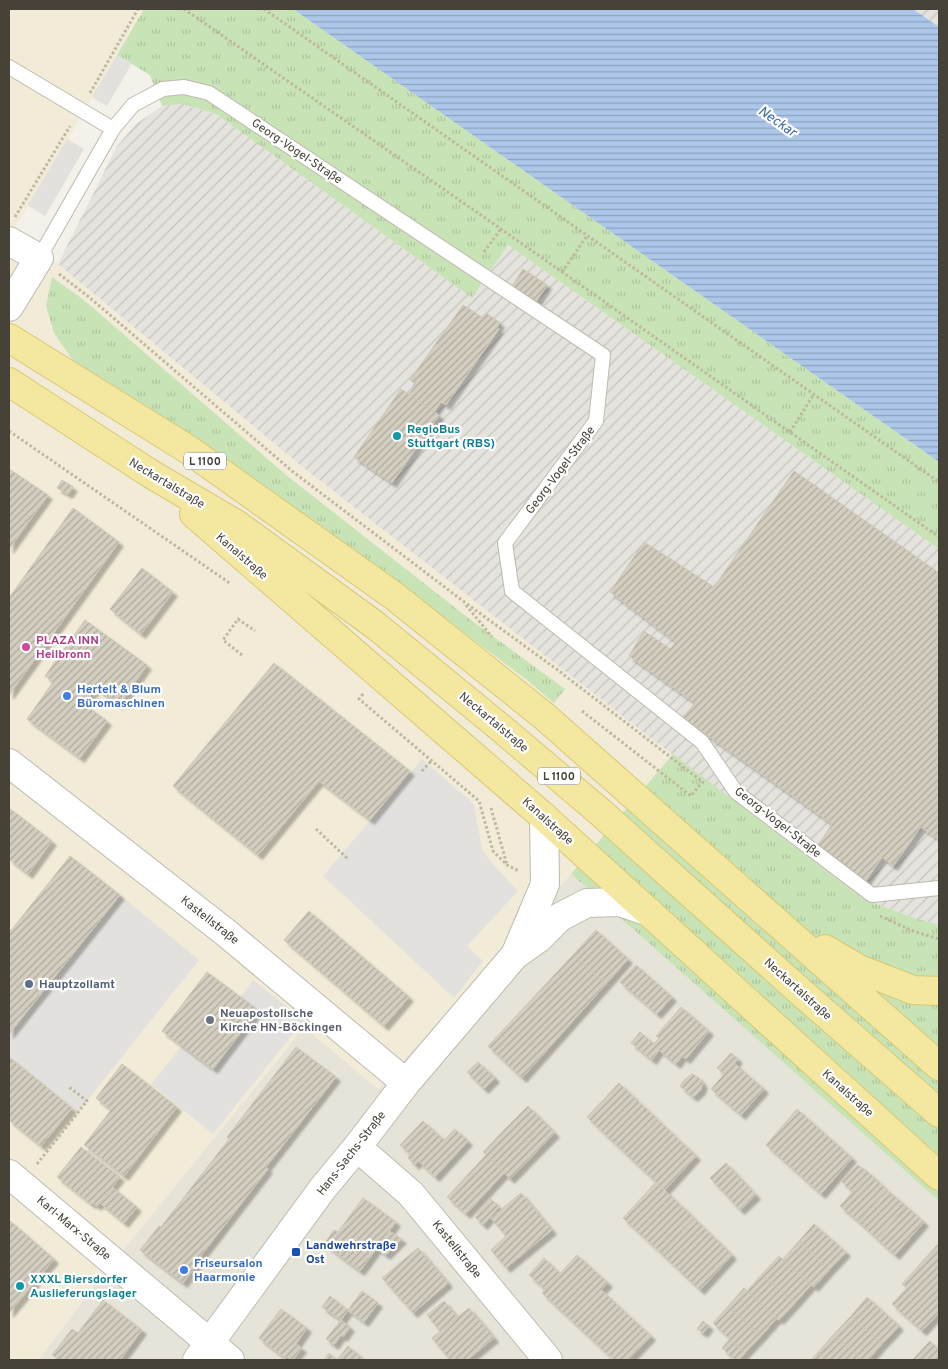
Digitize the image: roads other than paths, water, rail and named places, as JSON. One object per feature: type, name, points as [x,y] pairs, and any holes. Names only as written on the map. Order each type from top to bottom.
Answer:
[{"type":"main road","name":"L 1100","points":[[9,338],[189,450],[394,596],[544,716],[939,1066]]},
{"type":"main road","name":"Neckartalstraße","points":[[9,382],[151,474],[236,524],[374,625],[489,717],[599,811],[939,1113]]},
{"type":"main road","name":"Kanalstraße","points":[[151,474],[544,817],[939,1176]]},
{"type":"main road","points":[[772,918],[859,969],[913,990],[939,991]]},
{"type":"street","points":[[9,241],[39,258]]},
{"type":"street","name":"Georg-Vogel-Straße","points":[[9,307],[39,258]]},
{"type":"street","name":"Kastellstraße","points":[[9,763],[225,932],[406,1083]]},
{"type":"street","name":"Hans-Sachs-Straße","points":[[515,955],[545,884],[544,817]]},
{"type":"street","name":"Hans-Sachs-Straße","points":[[212,1354],[323,1188],[406,1083],[515,955],[539,938],[560,917],[587,903],[620,902],[649,912]]},
{"type":"street","name":"Kastellstraße","points":[[357,1147],[412,1194],[548,1360]]},
{"type":"street","name":"Karl-Marx-Straße","points":[[15,1179],[212,1354]]},
{"type":"lane","points":[[9,67],[113,129]]},
{"type":"lane","name":"Georg-Vogel-Straße","points":[[39,258],[113,129],[133,105],[163,89],[184,87],[209,93],[473,267],[603,356],[596,421],[505,543],[512,591],[702,742],[736,792],[872,895],[939,888]]},
{"type":"water","name":"Neckar","points":[[293,9],[913,9],[939,27],[939,462]]},
{"type":"place","name":"RegioBus Stuttgart (RBS)","points":[[397,436]]},
{"type":"place","name":"PLAZA INN Heilbronn","points":[[26,647]]},
{"type":"place","name":"Hertelt & Blum Büromaschinen","points":[[67,696]]},
{"type":"place","name":"Hauptzollamt","points":[[29,984]]},
{"type":"place","name":"Neuapostolische Kirche HN-Böckingen","points":[[210,1020]]},
{"type":"place","name":"Landwehrstraße Ost","points":[[296,1252]]},
{"type":"place","name":"Friseursalon Haarmonie","points":[[184,1270]]},
{"type":"place","name":"XXXL Biersdorfer Auslieferungslager","points":[[20,1286]]}]
